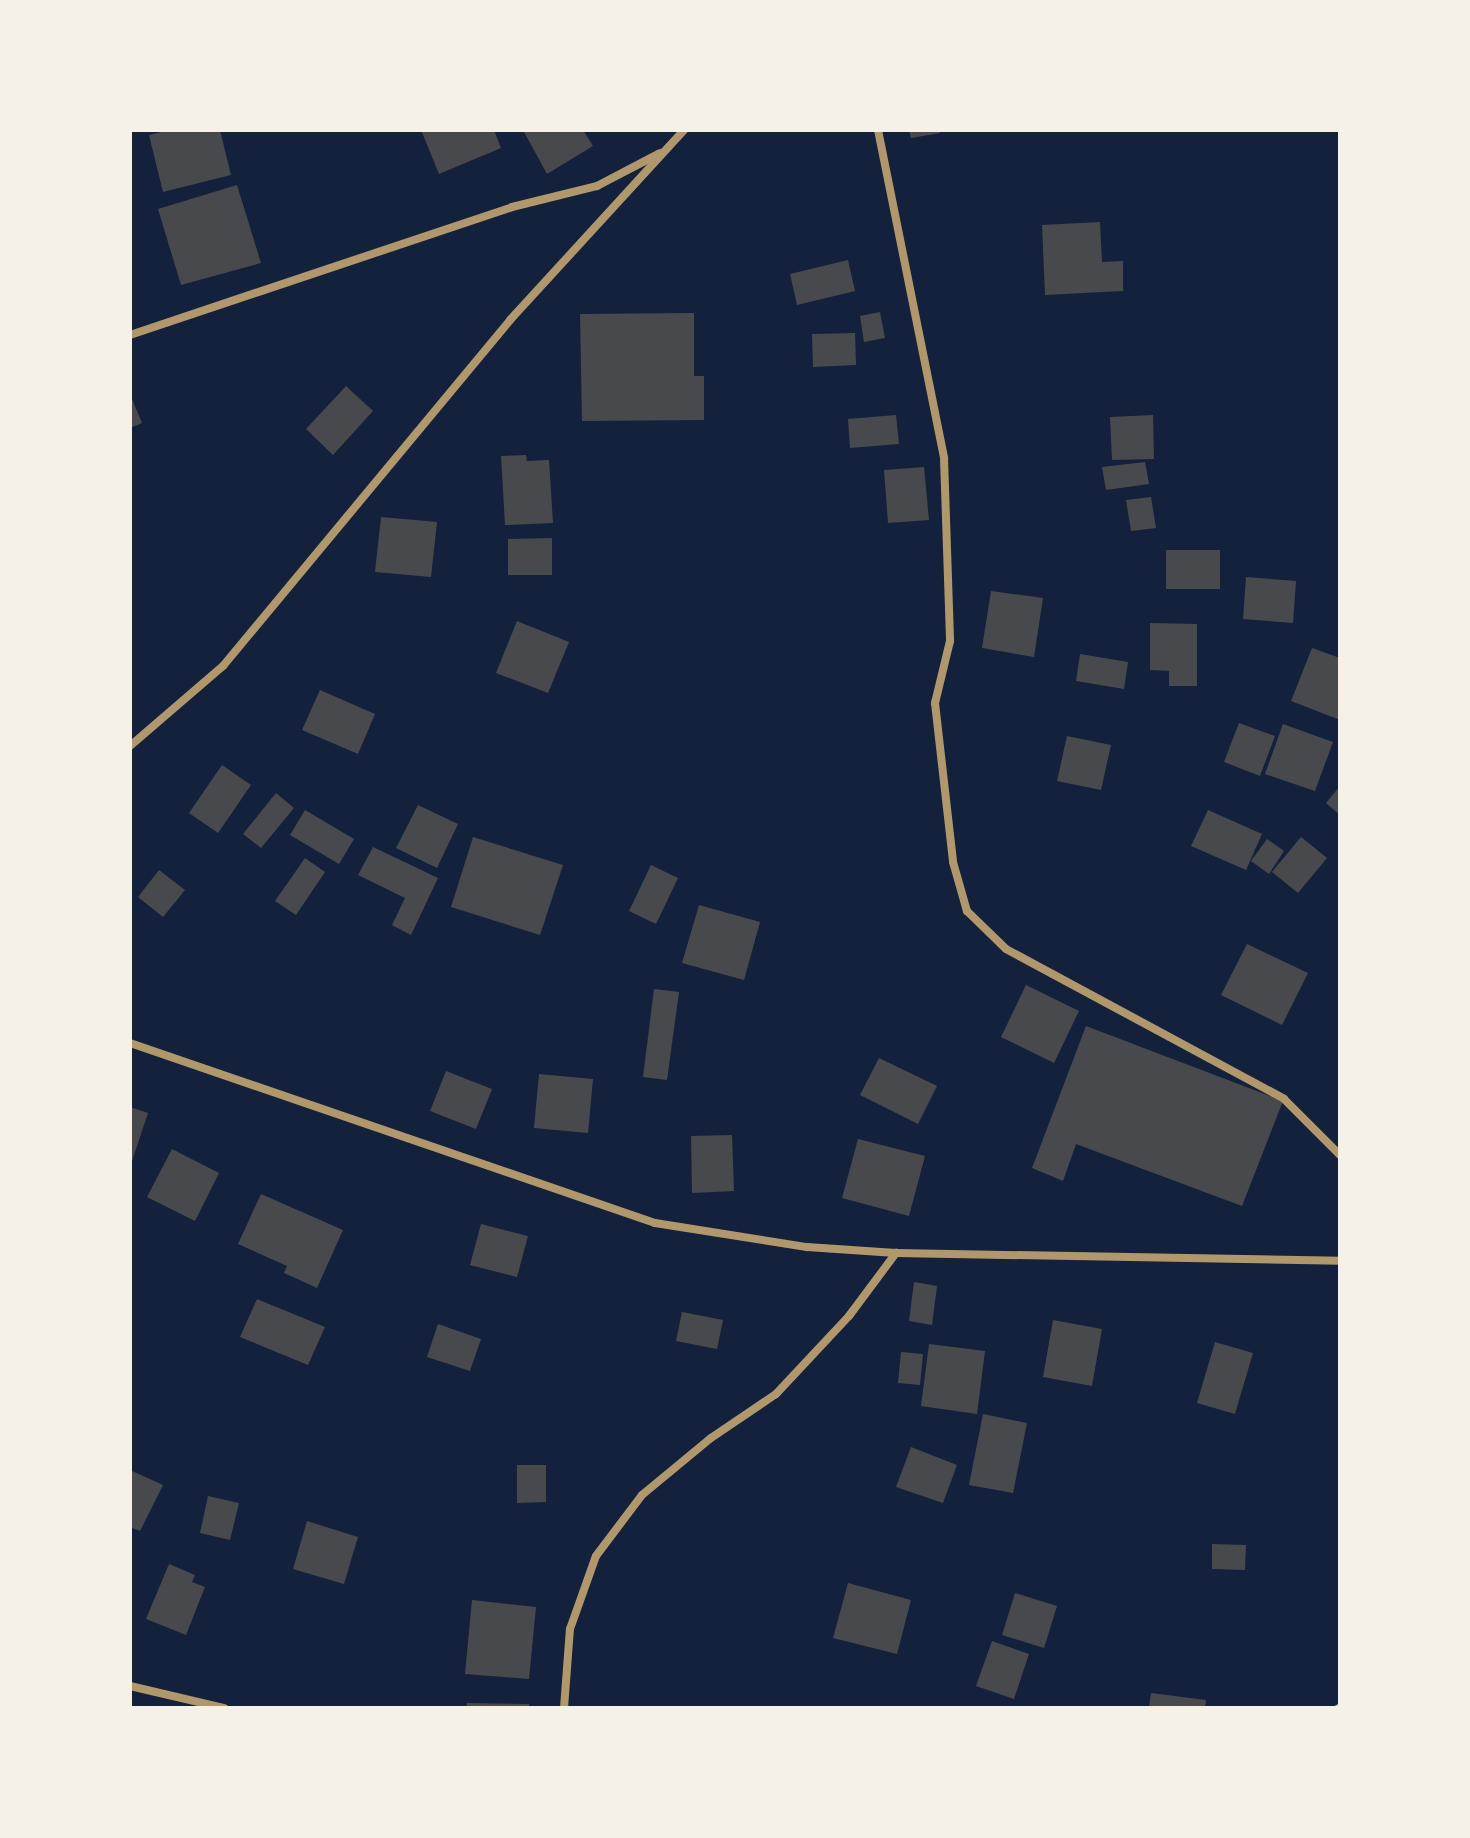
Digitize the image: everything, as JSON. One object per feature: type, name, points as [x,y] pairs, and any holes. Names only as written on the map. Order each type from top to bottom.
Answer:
[{"type":"street","points":[[130,746],[223,666],[510,320],[684,130]]},
{"type":"street","points":[[878,130],[944,458],[950,641],[935,703],[953,862],[967,911],[1006,949],[1284,1099],[1340,1155]]},
{"type":"street","points":[[131,332],[512,207],[597,186],[667,149]]},
{"type":"street","points":[[130,1043],[655,1223],[807,1247],[896,1253],[1340,1261]]},
{"type":"street","points":[[564,1708],[570,1629],[596,1556],[642,1495],[711,1438],[776,1394],[849,1316],[896,1253]]},
{"type":"street","points":[[130,1686],[224,1708]]},
{"type":"building","points":[[169,130],[220,130],[231,175],[163,192],[149,135]]},
{"type":"building","points":[[421,130],[494,130],[501,148],[439,174]]},
{"type":"building","points":[[523,130],[583,130],[593,146],[547,174]]},
{"type":"building","points":[[909,130],[939,130],[940,133],[911,138]]},
{"type":"building","points":[[237,185],[261,263],[181,285],[158,209]]},
{"type":"building","points":[[1100,222],[1102,262],[1123,261],[1123,291],[1045,295],[1042,225]]},
{"type":"building","points":[[848,260],[855,291],[797,305],[790,274]]},
{"type":"building","points":[[880,312],[885,338],[864,342],[860,316]]},
{"type":"building","points":[[694,313],[694,376],[704,376],[704,420],[582,421],[580,314]]},
{"type":"building","points":[[855,333],[856,365],[813,367],[812,334]]},
{"type":"building","points":[[346,386],[373,411],[333,455],[306,429]]},
{"type":"building","points":[[130,394],[142,423],[130,428]]},
{"type":"building","points":[[896,415],[899,444],[850,448],[848,419]]},
{"type":"building","points":[[1153,415],[1154,459],[1112,460],[1110,417]]},
{"type":"building","points":[[526,455],[527,461],[549,460],[553,523],[505,525],[501,456]]},
{"type":"building","points":[[1145,462],[1149,484],[1106,490],[1102,467]]},
{"type":"building","points":[[924,467],[929,520],[888,523],[884,470]]},
{"type":"building","points":[[1151,497],[1156,528],[1131,531],[1126,500]]},
{"type":"building","points":[[381,517],[437,522],[431,577],[375,572]]},
{"type":"building","points":[[552,538],[552,575],[508,575],[508,539]]},
{"type":"building","points":[[1166,550],[1220,550],[1220,589],[1166,589]]},
{"type":"building","points":[[1246,577],[1296,581],[1293,623],[1243,619]]},
{"type":"building","points":[[991,591],[1043,598],[1034,657],[982,648]]},
{"type":"building","points":[[517,621],[569,642],[548,693],[496,673]]},
{"type":"building","points":[[1150,623],[1197,624],[1197,686],[1169,686],[1169,671],[1150,670]]},
{"type":"building","points":[[1312,648],[1340,658],[1340,720],[1291,701]]},
{"type":"building","points":[[1080,654],[1128,662],[1124,689],[1076,681]]},
{"type":"building","points":[[320,690],[375,714],[358,754],[302,730]]},
{"type":"building","points":[[1239,723],[1275,736],[1260,776],[1224,762]]},
{"type":"building","points":[[1283,724],[1333,742],[1315,791],[1265,774]]},
{"type":"building","points":[[1067,736],[1111,745],[1101,790],[1057,781]]},
{"type":"building","points":[[222,765],[251,785],[218,833],[189,813]]},
{"type":"building","points":[[1340,786],[1340,815],[1326,803]]},
{"type":"building","points":[[276,793],[294,808],[261,848],[243,834]]},
{"type":"building","points":[[418,805],[458,824],[437,868],[396,848]]},
{"type":"building","points":[[305,810],[354,839],[339,864],[290,835]]},
{"type":"building","points":[[1208,810],[1262,834],[1246,870],[1191,846]]},
{"type":"building","points":[[473,837],[563,865],[540,935],[451,907]]},
{"type":"building","points":[[1301,837],[1327,858],[1298,893],[1272,872]]},
{"type":"building","points":[[1267,839],[1284,851],[1269,874],[1251,861]]},
{"type":"building","points":[[373,847],[438,878],[411,935],[392,925],[405,898],[358,875]]},
{"type":"building","points":[[305,858],[325,872],[296,915],[275,901]]},
{"type":"building","points":[[651,865],[678,878],[656,924],[629,911]]},
{"type":"building","points":[[159,870],[185,890],[163,917],[138,897]]},
{"type":"building","points":[[699,905],[760,922],[744,980],[682,963]]},
{"type":"building","points":[[1247,944],[1308,973],[1282,1025],[1221,995]]},
{"type":"building","points":[[1026,985],[1079,1011],[1054,1063],[1001,1037]]},
{"type":"building","points":[[654,989],[679,992],[667,1080],[643,1077]]},
{"type":"building","points":[[1086,1026],[1283,1101],[1242,1206],[1076,1144],[1063,1181],[1032,1168]]},
{"type":"building","points":[[879,1058],[937,1086],[918,1124],[860,1095]]},
{"type":"building","points":[[446,1071],[492,1089],[476,1129],[430,1111]]},
{"type":"building","points":[[539,1074],[593,1079],[588,1133],[534,1128]]},
{"type":"building","points":[[130,1107],[148,1113],[131,1164],[130,1163]]},
{"type":"building","points":[[732,1135],[734,1191],[692,1193],[691,1136]]},
{"type":"building","points":[[858,1139],[925,1156],[909,1216],[842,1198]]},
{"type":"building","points":[[172,1149],[219,1173],[195,1221],[147,1197]]},
{"type":"building","points":[[261,1194],[343,1230],[317,1288],[284,1273],[287,1266],[238,1244]]},
{"type":"building","points":[[481,1224],[528,1236],[517,1277],[470,1265]]},
{"type":"building","points":[[914,1282],[937,1286],[932,1325],[909,1321]]},
{"type":"building","points":[[257,1299],[325,1327],[308,1365],[240,1337]]},
{"type":"building","points":[[682,1312],[723,1320],[717,1349],[676,1341]]},
{"type":"building","points":[[1053,1320],[1102,1329],[1092,1386],[1043,1377]]},
{"type":"building","points":[[438,1324],[481,1339],[470,1371],[427,1357]]},
{"type":"building","points":[[1215,1342],[1253,1353],[1235,1414],[1197,1403]]},
{"type":"building","points":[[929,1344],[985,1351],[977,1414],[921,1406]]},
{"type":"building","points":[[901,1352],[923,1354],[920,1385],[898,1383]]},
{"type":"building","points":[[983,1414],[1027,1423],[1013,1493],[969,1485]]},
{"type":"building","points":[[911,1447],[957,1465],[943,1503],[896,1487]]},
{"type":"building","points":[[517,1465],[546,1465],[546,1502],[517,1503]]},
{"type":"building","points":[[130,1470],[163,1485],[140,1531],[130,1527]]},
{"type":"building","points":[[208,1496],[239,1503],[230,1540],[200,1533]]},
{"type":"building","points":[[307,1521],[358,1537],[344,1584],[293,1569]]},
{"type":"building","points":[[1212,1544],[1246,1545],[1245,1570],[1212,1569]]},
{"type":"building","points":[[169,1564],[195,1575],[192,1582],[205,1587],[186,1635],[146,1619]]},
{"type":"building","points":[[848,1583],[911,1600],[897,1654],[833,1638]]},
{"type":"building","points":[[1015,1593],[1057,1606],[1044,1648],[1002,1635]]},
{"type":"building","points":[[472,1600],[536,1607],[529,1679],[465,1674]]},
{"type":"building","points":[[992,1641],[1029,1654],[1014,1699],[976,1686]]},
{"type":"building","points":[[1151,1693],[1206,1700],[1205,1708],[1149,1708]]},
{"type":"building","points":[[467,1703],[529,1704],[529,1708],[466,1708]]}]
